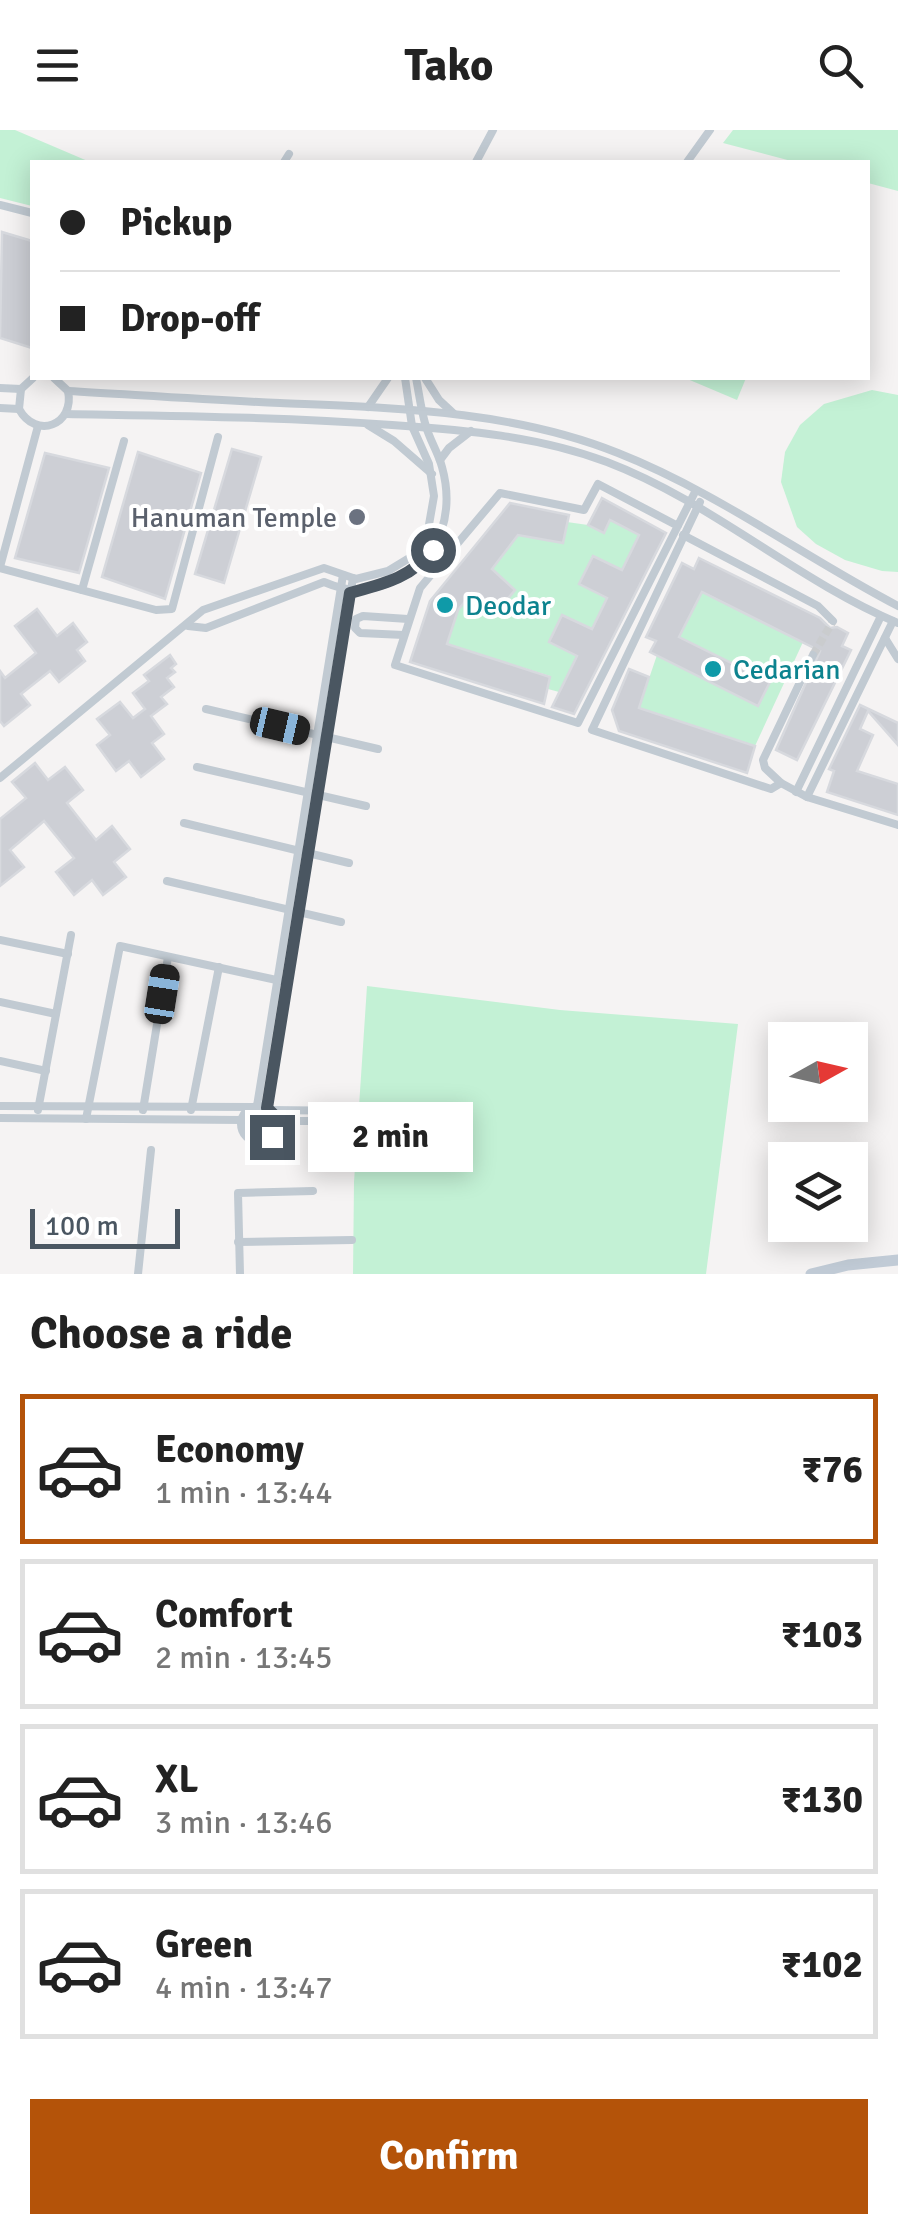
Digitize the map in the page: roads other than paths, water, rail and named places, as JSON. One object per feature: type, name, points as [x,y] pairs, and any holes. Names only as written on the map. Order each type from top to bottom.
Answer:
[{"type":"street","points":[[477,160],[494,130]]},
{"type":"street","points":[[688,160],[710,130]]},
{"type":"street","points":[[0,205],[30,212]]},
{"type":"street","points":[[31,380],[21,389],[19,409],[30,423],[38,426],[54,425],[66,414],[68,391]]},
{"type":"street","points":[[56,380],[68,391],[422,411],[525,425],[616,452],[701,492],[898,606]]},
{"type":"street","points":[[368,407],[387,380]]},
{"type":"street","points":[[0,778],[203,610],[324,568],[348,577],[396,567],[417,551],[433,517],[432,474],[412,426],[404,380]]},
{"type":"street","points":[[188,626],[206,628],[324,582],[350,593],[402,578],[419,566],[433,550],[446,508],[440,460],[426,426],[416,380]]},
{"type":"street","points":[[426,380],[454,414]]},
{"type":"street","points":[[0,388],[21,389]]},
{"type":"street","points":[[0,408],[19,409]]},
{"type":"street","points":[[66,414],[426,426],[524,438],[607,462],[694,503],[896,622],[807,797]]},
{"type":"street","points":[[364,423],[394,440],[432,474]]},
{"type":"street","points":[[38,426],[0,568],[156,610],[172,609],[218,437]]},
{"type":"street","points":[[440,460],[471,431]]},
{"type":"street","points":[[82,590],[124,441]]},
{"type":"street","points":[[678,526],[598,484],[584,510],[500,492],[420,588],[395,665],[578,723],[678,526],[701,492]]},
{"type":"street","points":[[694,503],[683,536],[592,730],[770,788],[781,784]]},
{"type":"street","points":[[683,536],[818,606],[832,621]]},
{"type":"street","points":[[262,1108],[312,794],[350,593],[348,577]]},
{"type":"street","points":[[322,736],[340,589],[348,577]]},
{"type":"street","points":[[796,792],[881,616]]},
{"type":"street","points":[[404,634],[360,633],[355,628],[356,619],[408,619]]},
{"type":"street","points":[[885,638],[898,659]]},
{"type":"street","points":[[813,655],[763,760],[765,768],[781,784],[807,797],[898,825]]},
{"type":"street","points":[[206,709],[378,749]]},
{"type":"street","points":[[198,767],[366,806]]},
{"type":"street","points":[[184,823],[349,863]]},
{"type":"street","points":[[168,882],[341,922]]},
{"type":"street","points":[[36,1119],[72,935]]},
{"type":"street","points":[[0,940],[68,954]]},
{"type":"street","points":[[86,1119],[120,946],[282,981]]},
{"type":"street","points":[[141,1119],[168,957]]},
{"type":"street","points":[[189,1120],[219,968]]},
{"type":"street","points":[[0,1002],[56,1014]]},
{"type":"street","points":[[0,1061],[46,1070]]},
{"type":"street","points":[[0,1106],[358,1111]]},
{"type":"street","points":[[0,1118],[242,1120],[262,1108]]},
{"type":"street","points":[[262,1108],[277,1121],[354,1121]]},
{"type":"street","points":[[242,1120],[244,1135],[258,1143],[272,1137],[277,1121]]},
{"type":"street","points":[[138,1274],[151,1150]]},
{"type":"street","points":[[240,1274],[238,1192],[314,1191]]},
{"type":"street","points":[[238,1242],[352,1240]]},
{"type":"street","points":[[811,1274],[848,1265],[891,1265]]},
{"type":"tunnel","points":[[813,655],[833,621]]},
{"type":"place","name":"Hanuman Temple","points":[[357,517]]},
{"type":"place","name":"Deodar","points":[[445,605]]},
{"type":"place","name":"Cedarian","points":[[713,669]]}]
